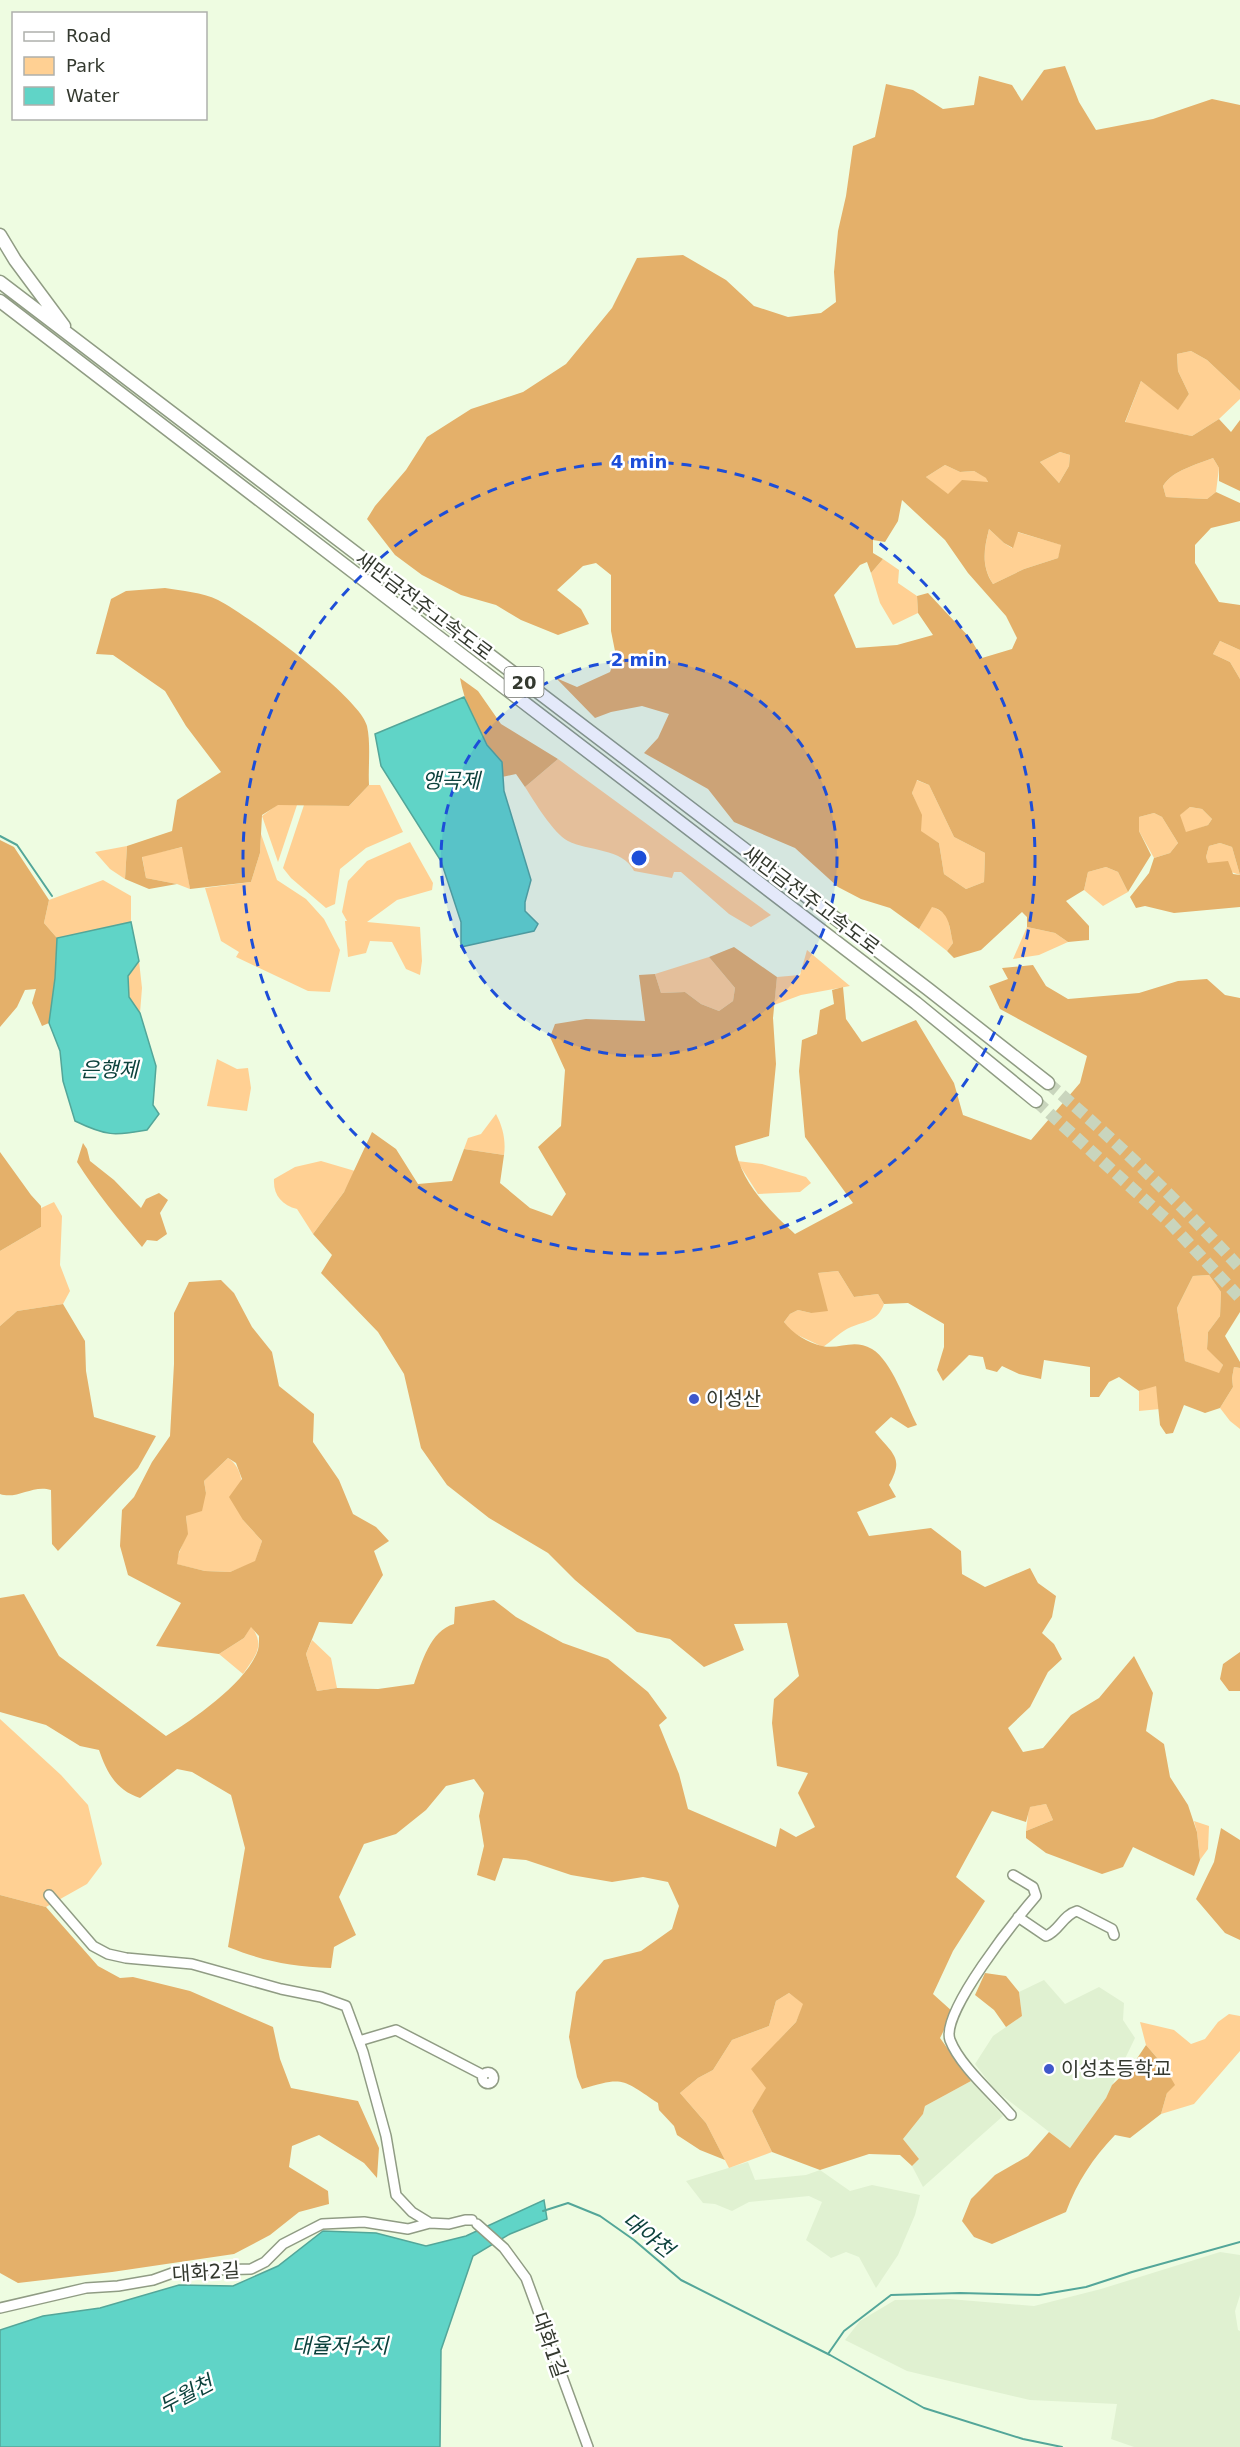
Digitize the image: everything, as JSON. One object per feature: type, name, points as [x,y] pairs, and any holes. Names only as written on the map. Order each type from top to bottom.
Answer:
[{"type":"highway","points":[[0,235],[15,260],[76,341]]},
{"type":"highway","name":"새만금전주고속도로","points":[[0,282],[928,989],[1048,1083]]},
{"type":"highway","name":"새만금전주고속도로","points":[[0,301],[897,988],[1036,1101]]},
{"type":"street","points":[[1011,2115],[962,2061],[949,2039],[951,2025],[979,1969],[1036,1896],[1033,1887],[1013,1875]]},
{"type":"street","points":[[50,1894],[93,1946],[108,1954],[126,1958],[192,1964],[281,1989],[321,1997],[346,2007],[359,2041],[386,2136],[396,2195],[412,2212],[430,2223]]},
{"type":"street","points":[[1018,1917],[1046,1936],[1053,1934],[1070,1913],[1077,1911],[1112,1929],[1114,1935]]},
{"type":"street","points":[[359,2041],[396,2030],[483,2075]]},
{"type":"street","name":"대화2길","points":[[0,2308],[86,2288],[118,2286],[153,2280],[178,2271],[251,2269],[265,2262],[284,2244],[322,2223],[364,2222],[408,2229],[430,2223],[449,2224],[465,2220],[475,2222]]},
{"type":"street","name":"대화1길","points":[[475,2222],[504,2248],[526,2278],[588,2447]]},
{"type":"shaded area","points":[[1065,66],[1079,102],[1096,130],[1153,119],[1212,99],[1240,105],[1240,391],[1207,360],[1191,351],[1177,354],[1178,371],[1189,394],[1178,410],[1141,381],[1125,422],[1192,436],[1219,419],[1231,432],[1240,420],[1240,491],[1219,481],[1219,468],[1213,458],[1179,472],[1167,480],[1163,486],[1166,497],[1207,499],[1216,492],[1240,503],[1240,521],[1211,528],[1195,545],[1195,563],[1219,602],[1240,605],[1240,650],[1220,641],[1213,654],[1230,662],[1240,679],[1240,875],[1240,907],[1174,913],[1145,906],[1136,908],[1130,897],[1149,873],[1154,858],[1170,853],[1178,843],[1162,817],[1154,813],[1139,817],[1139,831],[1151,855],[1128,892],[1118,872],[1106,867],[1088,872],[1084,890],[1066,901],[1089,926],[1089,940],[1068,942],[1055,933],[1027,927],[1027,917],[1022,912],[981,950],[954,958],[947,951],[953,943],[948,920],[938,909],[932,907],[919,929],[890,908],[861,899],[838,887],[795,848],[734,822],[708,789],[644,753],[658,738],[669,714],[642,706],[611,712],[595,718],[556,678],[577,687],[610,672],[616,656],[611,631],[611,575],[596,563],[583,566],[557,590],[581,609],[589,624],[558,635],[521,620],[496,605],[461,595],[422,575],[395,555],[367,519],[375,506],[406,470],[427,437],[471,409],[523,392],[566,364],[612,308],[637,258],[683,255],[726,280],[754,306],[788,317],[821,313],[836,302],[834,272],[838,231],[853,146],[875,137],[886,84],[913,90],[943,109],[974,105],[979,76],[1012,85],[1022,101],[1044,70]],"holes":[[[1060,452],[1070,455],[1069,466],[1059,483],[1040,462]],[[945,465],[960,472],[974,471],[986,478],[988,482],[962,480],[948,494],[926,477]],[[902,500],[945,540],[968,573],[1006,616],[1017,638],[1012,649],[982,658],[970,638],[928,593],[917,596],[918,613],[933,635],[897,645],[856,648],[834,595],[860,565],[867,562],[871,573],[883,559],[873,553],[873,540],[885,542],[898,521]],[[989,529],[1013,548],[1018,532],[1061,545],[1058,558],[1024,569],[993,584],[985,564]],[[917,780],[929,785],[954,837],[985,853],[984,882],[966,889],[944,874],[939,843],[921,831],[922,815],[912,793]],[[1190,807],[1202,809],[1212,819],[1208,825],[1186,832],[1180,815]],[[1220,843],[1232,847],[1240,875],[1233,874],[1228,861],[1208,863],[1206,857],[1209,846]]]},
{"type":"shaded area","points":[[165,588],[212,597],[232,608],[325,678],[360,713],[367,726],[369,785],[349,806],[278,805],[262,815],[260,853],[251,882],[190,889],[182,847],[142,857],[146,878],[177,884],[149,889],[125,879],[127,846],[172,831],[177,800],[221,772],[186,726],[165,691],[113,655],[96,654],[111,599],[126,591]]},
{"type":"shaded area","points":[[460,678],[478,691],[501,724],[558,759],[525,787],[516,774],[502,777],[499,762],[474,720]]},
{"type":"shaded area","points":[[0,840],[14,847],[49,900],[44,923],[57,938],[55,978],[49,1023],[42,1026],[32,1003],[36,989],[25,990],[17,1007],[0,1027]]},
{"type":"shaded area","points":[[734,947],[777,977],[773,1018],[776,1064],[769,1136],[735,1146],[743,1172],[750,1184],[766,1206],[795,1234],[853,1203],[805,1137],[799,1071],[802,1040],[817,1034],[820,1010],[834,1004],[832,990],[843,987],[846,1019],[862,1042],[916,1020],[954,1083],[963,1115],[1031,1140],[1080,1083],[1087,1056],[1000,1009],[989,986],[1008,979],[1002,968],[1033,965],[1046,986],[1068,999],[1139,993],[1178,981],[1207,979],[1225,995],[1240,998],[1240,1312],[1225,1336],[1240,1362],[1240,1368],[1234,1367],[1233,1387],[1220,1408],[1205,1413],[1184,1405],[1173,1433],[1166,1434],[1160,1425],[1156,1386],[1139,1391],[1119,1377],[1109,1382],[1099,1397],[1090,1397],[1090,1367],[1044,1360],[1041,1379],[1019,1374],[1002,1366],[997,1372],[986,1369],[983,1357],[969,1355],[943,1381],[937,1370],[944,1347],[944,1324],[908,1303],[884,1304],[878,1294],[854,1297],[838,1271],[818,1273],[828,1311],[811,1313],[798,1310],[790,1314],[784,1322],[796,1334],[817,1345],[829,1347],[859,1344],[872,1349],[892,1373],[917,1425],[908,1428],[891,1417],[875,1432],[891,1451],[896,1462],[894,1476],[889,1485],[896,1497],[857,1512],[869,1536],[931,1528],[961,1551],[962,1574],[985,1587],[1030,1568],[1038,1583],[1056,1596],[1052,1617],[1042,1633],[1054,1644],[1062,1659],[1048,1672],[1030,1707],[1008,1728],[1023,1752],[1043,1748],[1071,1715],[1099,1698],[1134,1656],[1153,1693],[1146,1731],[1164,1744],[1170,1777],[1188,1805],[1197,1832],[1200,1860],[1194,1876],[1133,1847],[1123,1867],[1102,1874],[1046,1853],[1026,1838],[1026,1831],[1053,1820],[1046,1804],[1030,1807],[1026,1822],[992,1811],[956,1877],[985,1901],[953,1951],[933,1994],[953,2012],[940,2038],[971,2081],[925,2106],[923,2114],[903,2139],[919,2159],[912,2166],[900,2155],[869,2154],[820,2170],[772,2152],[752,2111],[766,2088],[751,2069],[796,2022],[803,2004],[789,1993],[776,2001],[769,2026],[732,2040],[713,2070],[698,2078],[680,2093],[706,2123],[725,2160],[700,2150],[677,2135],[674,2126],[659,2110],[658,2103],[629,2085],[615,2081],[582,2089],[577,2077],[569,2037],[576,1992],[604,1960],[641,1951],[672,1929],[679,1906],[668,1882],[643,1877],[612,1882],[571,1875],[526,1860],[503,1858],[495,1881],[477,1875],[484,1846],[479,1816],[484,1793],[474,1779],[446,1786],[426,1810],[396,1834],[364,1844],[339,1897],[356,1935],[334,1947],[331,1968],[290,1964],[266,1960],[228,1947],[245,1848],[231,1795],[192,1772],[177,1769],[140,1798],[132,1795],[113,1780],[99,1750],[80,1746],[46,1725],[0,1712],[0,1598],[24,1594],[59,1656],[166,1736],[218,1699],[243,1675],[252,1662],[258,1650],[259,1636],[251,1627],[244,1638],[219,1654],[156,1646],[181,1603],[128,1575],[120,1546],[122,1510],[134,1497],[152,1462],[170,1436],[174,1313],[189,1282],[221,1280],[234,1293],[252,1327],[272,1352],[279,1386],[314,1414],[313,1442],[339,1480],[353,1514],[376,1527],[389,1541],[374,1551],[383,1575],[352,1624],[319,1622],[306,1654],[317,1691],[337,1688],[378,1689],[414,1684],[433,1640],[439,1633],[454,1624],[455,1607],[494,1600],[516,1617],[563,1643],[608,1659],[648,1692],[667,1718],[659,1725],[679,1774],[688,1809],[776,1847],[780,1828],[796,1837],[815,1827],[798,1793],[808,1773],[777,1766],[772,1723],[774,1699],[799,1676],[787,1623],[734,1624],[744,1650],[704,1667],[670,1639],[637,1632],[575,1580],[548,1553],[489,1518],[447,1485],[421,1448],[404,1374],[378,1332],[321,1273],[332,1255],[313,1234],[344,1192],[372,1132],[396,1149],[418,1184],[452,1181],[464,1149],[504,1155],[500,1183],[530,1208],[552,1216],[566,1194],[538,1147],[561,1126],[565,1070],[550,1037],[555,1024],[586,1019],[645,1021],[639,975],[655,974],[661,993],[685,992],[701,1004],[719,1011],[733,1001],[735,988],[709,957]],"holes":[[[1209,1275],[1221,1292],[1220,1316],[1208,1332],[1207,1349],[1223,1365],[1219,1373],[1185,1361],[1177,1308],[1193,1276]],[[228,1458],[236,1463],[242,1479],[229,1497],[243,1520],[262,1541],[255,1561],[230,1572],[205,1571],[177,1564],[179,1552],[188,1534],[186,1516],[202,1511],[206,1493],[204,1481]]]},
{"type":"shaded area","points":[[83,1143],[90,1161],[114,1180],[141,1208],[146,1199],[159,1193],[168,1200],[160,1213],[167,1234],[157,1241],[147,1240],[142,1247],[108,1206],[77,1162]]},
{"type":"shaded area","points":[[0,1152],[41,1206],[41,1227],[0,1251]]},
{"type":"shaded area","points":[[63,1304],[85,1341],[86,1371],[94,1417],[156,1436],[138,1468],[58,1551],[52,1544],[51,1490],[38,1489],[13,1495],[0,1494],[0,1326],[17,1311]]},
{"type":"shaded area","points":[[1240,1652],[1240,1691],[1229,1691],[1220,1679],[1223,1664]]},
{"type":"shaded area","points":[[1221,1828],[1240,1840],[1240,1940],[1225,1933],[1196,1899],[1214,1862]]},
{"type":"shaded area","points":[[0,1895],[46,1907],[98,1966],[120,1978],[133,1977],[190,1991],[273,2027],[280,2059],[291,2088],[358,2101],[379,2148],[377,2178],[364,2163],[319,2135],[292,2146],[289,2167],[328,2191],[329,2204],[299,2212],[270,2235],[234,2254],[18,2283],[0,2273]]},
{"type":"shaded area","points":[[985,1973],[1006,1976],[1019,1992],[1022,2016],[1006,2027],[994,2010],[975,1995]]},
{"type":"shaded area","name":"이성초등학교","points":[[1044,1980],[1065,2004],[1099,1987],[1124,2003],[1123,2020],[1135,2038],[1106,2098],[1070,2148],[995,2090],[975,2064],[993,2036],[1022,2016],[1019,1992]]},
{"type":"shaded area","points":[[1146,2045],[1164,2066],[1175,2085],[1167,2093],[1161,2114],[1130,2138],[1115,2135],[1086,2171],[1066,2212],[992,2244],[974,2237],[962,2221],[971,2199],[995,2175],[1028,2156],[1049,2132],[1070,2148],[1106,2098],[1112,2085],[1132,2066]]},
{"type":"shaded area","points":[[971,2081],[1003,2116],[923,2187],[912,2166],[919,2159],[903,2139],[923,2114],[925,2106]]},
{"type":"shaded area","points":[[748,2162],[755,2180],[806,2175],[820,2170],[850,2191],[872,2185],[920,2195],[915,2215],[898,2255],[876,2288],[859,2257],[846,2252],[831,2258],[806,2240],[822,2202],[809,2196],[749,2202],[732,2211],[715,2204],[703,2203],[686,2181]]},
{"type":"shaded area","points":[[1220,2252],[1240,2255],[1240,2295],[1235,2311],[1240,2331],[1240,2447],[1134,2447],[1111,2439],[1117,2404],[1030,2400],[907,2371],[845,2340],[860,2321],[895,2300],[949,2299],[1034,2306],[1101,2289]]},
{"type":"green space","points":[[1191,351],[1207,360],[1240,391],[1240,399],[1219,419],[1192,436],[1125,423],[1141,381],[1178,409],[1189,394],[1178,371],[1177,354]]},
{"type":"green space","points":[[1060,452],[1070,455],[1069,466],[1059,483],[1040,462]]},
{"type":"green space","points":[[1213,458],[1219,468],[1216,492],[1207,499],[1166,497],[1163,486],[1167,480],[1185,469]]},
{"type":"green space","points":[[945,465],[960,472],[974,471],[987,478],[988,483],[948,495],[926,477]]},
{"type":"green space","points":[[989,529],[1012,548],[1017,532],[1062,545],[1058,558],[1024,569],[993,584],[985,564]]},
{"type":"green space","points":[[883,559],[899,570],[898,583],[917,596],[918,613],[893,625],[880,603],[871,573]]},
{"type":"green space","points":[[1220,641],[1240,650],[1240,679],[1230,662],[1213,654]]},
{"type":"green space","points":[[558,759],[771,915],[751,927],[729,914],[681,872],[674,872],[672,878],[634,871],[622,858],[576,844],[562,837],[544,816],[525,787]]},
{"type":"green space","points":[[916,780],[929,785],[954,837],[985,853],[984,882],[966,889],[944,874],[939,843],[921,832],[921,815],[912,793]]},
{"type":"green space","points":[[369,785],[380,785],[403,832],[366,848],[340,869],[335,904],[326,908],[291,878],[283,868],[304,805],[349,806]]},
{"type":"green space","points":[[277,805],[297,805],[278,862],[262,816]]},
{"type":"green space","points":[[1190,807],[1202,809],[1212,819],[1208,825],[1186,833],[1179,815]]},
{"type":"green space","points":[[1154,813],[1162,817],[1178,843],[1170,853],[1154,858],[1139,831],[1139,817]]},
{"type":"green space","points":[[261,834],[277,880],[306,899],[324,919],[340,950],[330,992],[308,991],[236,957],[239,952],[221,941],[205,888],[251,882],[260,853]]},
{"type":"green space","points":[[410,842],[433,883],[432,890],[397,900],[367,922],[420,927],[422,961],[420,975],[406,969],[392,942],[370,941],[366,953],[348,957],[345,921],[347,921],[342,912],[348,881],[367,861]]},
{"type":"green space","points":[[1220,843],[1232,847],[1240,875],[1208,864],[1206,857],[1209,846]]},
{"type":"green space","points":[[127,846],[125,879],[110,869],[95,852]]},
{"type":"green space","points":[[183,847],[190,889],[146,878],[142,856]]},
{"type":"green space","points":[[1106,867],[1118,872],[1128,892],[1103,906],[1084,890],[1088,872]]},
{"type":"green space","points":[[103,880],[131,896],[131,922],[57,938],[44,923],[49,900]]},
{"type":"green space","points":[[932,906],[947,915],[953,943],[947,951],[919,929]]},
{"type":"green space","points":[[1027,927],[1055,933],[1068,942],[1039,955],[1013,959]]},
{"type":"green space","points":[[807,950],[850,986],[801,995],[774,1005],[777,977],[800,975]]},
{"type":"green space","points":[[709,957],[735,988],[733,1001],[719,1011],[701,1004],[685,992],[661,993],[655,974]]},
{"type":"green space","points":[[139,961],[142,988],[140,1013],[129,997],[128,976]]},
{"type":"green space","points":[[217,1059],[237,1069],[248,1068],[251,1088],[247,1111],[207,1106]]},
{"type":"green space","points":[[496,1114],[503,1134],[504,1155],[464,1149],[468,1138],[481,1134]]},
{"type":"green space","points":[[321,1161],[355,1171],[344,1192],[313,1234],[297,1209],[287,1205],[277,1194],[274,1179],[295,1167]]},
{"type":"green space","points":[[737,1161],[762,1164],[806,1177],[811,1183],[800,1192],[758,1194]]},
{"type":"green space","points":[[54,1202],[62,1216],[60,1265],[70,1291],[63,1304],[17,1311],[0,1326],[0,1251],[41,1227],[41,1208]]},
{"type":"green space","points":[[838,1271],[854,1297],[878,1294],[884,1304],[875,1317],[847,1329],[823,1347],[791,1332],[784,1322],[790,1314],[798,1310],[811,1313],[818,1273]]},
{"type":"green space","points":[[1209,1275],[1221,1292],[1220,1316],[1208,1332],[1207,1348],[1223,1365],[1219,1374],[1185,1361],[1177,1308],[1193,1276]]},
{"type":"green space","points":[[1234,1367],[1240,1368],[1240,1429],[1220,1408],[1233,1387]]},
{"type":"green space","points":[[1156,1385],[1160,1409],[1139,1411],[1139,1391]]},
{"type":"green space","points":[[228,1458],[234,1463],[241,1477],[243,1520],[262,1541],[255,1562],[230,1572],[205,1571],[176,1564],[185,1536],[186,1516],[206,1493],[204,1481]]},
{"type":"green space","points":[[251,1626],[258,1639],[257,1651],[243,1674],[219,1654],[244,1638]]},
{"type":"green space","points":[[312,1640],[331,1658],[337,1688],[317,1691],[306,1654]]},
{"type":"green space","points":[[0,1719],[61,1775],[88,1805],[102,1864],[87,1884],[46,1907],[0,1895]]},
{"type":"green space","points":[[1046,1804],[1053,1820],[1026,1831],[1029,1807]]},
{"type":"green space","points":[[1194,1821],[1209,1826],[1208,1849],[1200,1860],[1197,1832]]},
{"type":"green space","points":[[789,1993],[804,2004],[796,2022],[778,2041],[767,2088],[752,2111],[772,2152],[729,2168],[706,2123],[680,2093],[698,2078],[713,2070],[732,2040],[769,2026],[776,2001]]},
{"type":"green space","points":[[1229,2014],[1240,2016],[1240,2051],[1194,2104],[1161,2114],[1167,2093],[1164,2066],[1146,2045],[1140,2022],[1174,2030],[1191,2044],[1205,2039],[1218,2022]]},
{"type":"water","name":"앵곡제","points":[[464,697],[487,745],[502,762],[504,791],[531,880],[525,911],[538,924],[534,931],[461,947],[461,922],[441,861],[381,766],[375,734]]},
{"type":"water","name":"은행제","points":[[131,922],[139,961],[128,976],[129,997],[140,1013],[156,1066],[153,1105],[159,1114],[147,1130],[110,1133],[95,1130],[75,1121],[63,1081],[60,1051],[49,1023],[57,938]]},
{"type":"water","name":"대율저수지","points":[[544,2200],[547,2219],[510,2234],[473,2256],[441,2350],[440,2447],[0,2447],[0,2330],[43,2316],[100,2308],[179,2285],[233,2286],[278,2266],[323,2231],[376,2233],[426,2246],[466,2236]]},
{"type":"waterway","points":[[0,836],[17,845],[52,896]]},
{"type":"waterway","name":"대야천","points":[[543,2211],[568,2203],[600,2216],[634,2240],[681,2280],[830,2355],[924,2408],[1023,2439],[1062,2447]]},
{"type":"waterway","points":[[828,2354],[844,2331],[891,2295],[960,2293],[1039,2295],[1086,2287],[1240,2242]]},
{"type":"tunnel","points":[[1048,1083],[1147,1172],[1240,1268]]},
{"type":"tunnel","points":[[1036,1101],[1167,1220],[1240,1298]]},
{"type":"place","name":"이성산","points":[[694,1399]]},
{"type":"place","name":"이성초등학교","points":[[1049,2069]]},
{"type":"water label","name":"두월천","points":[[186,2395]]}]
